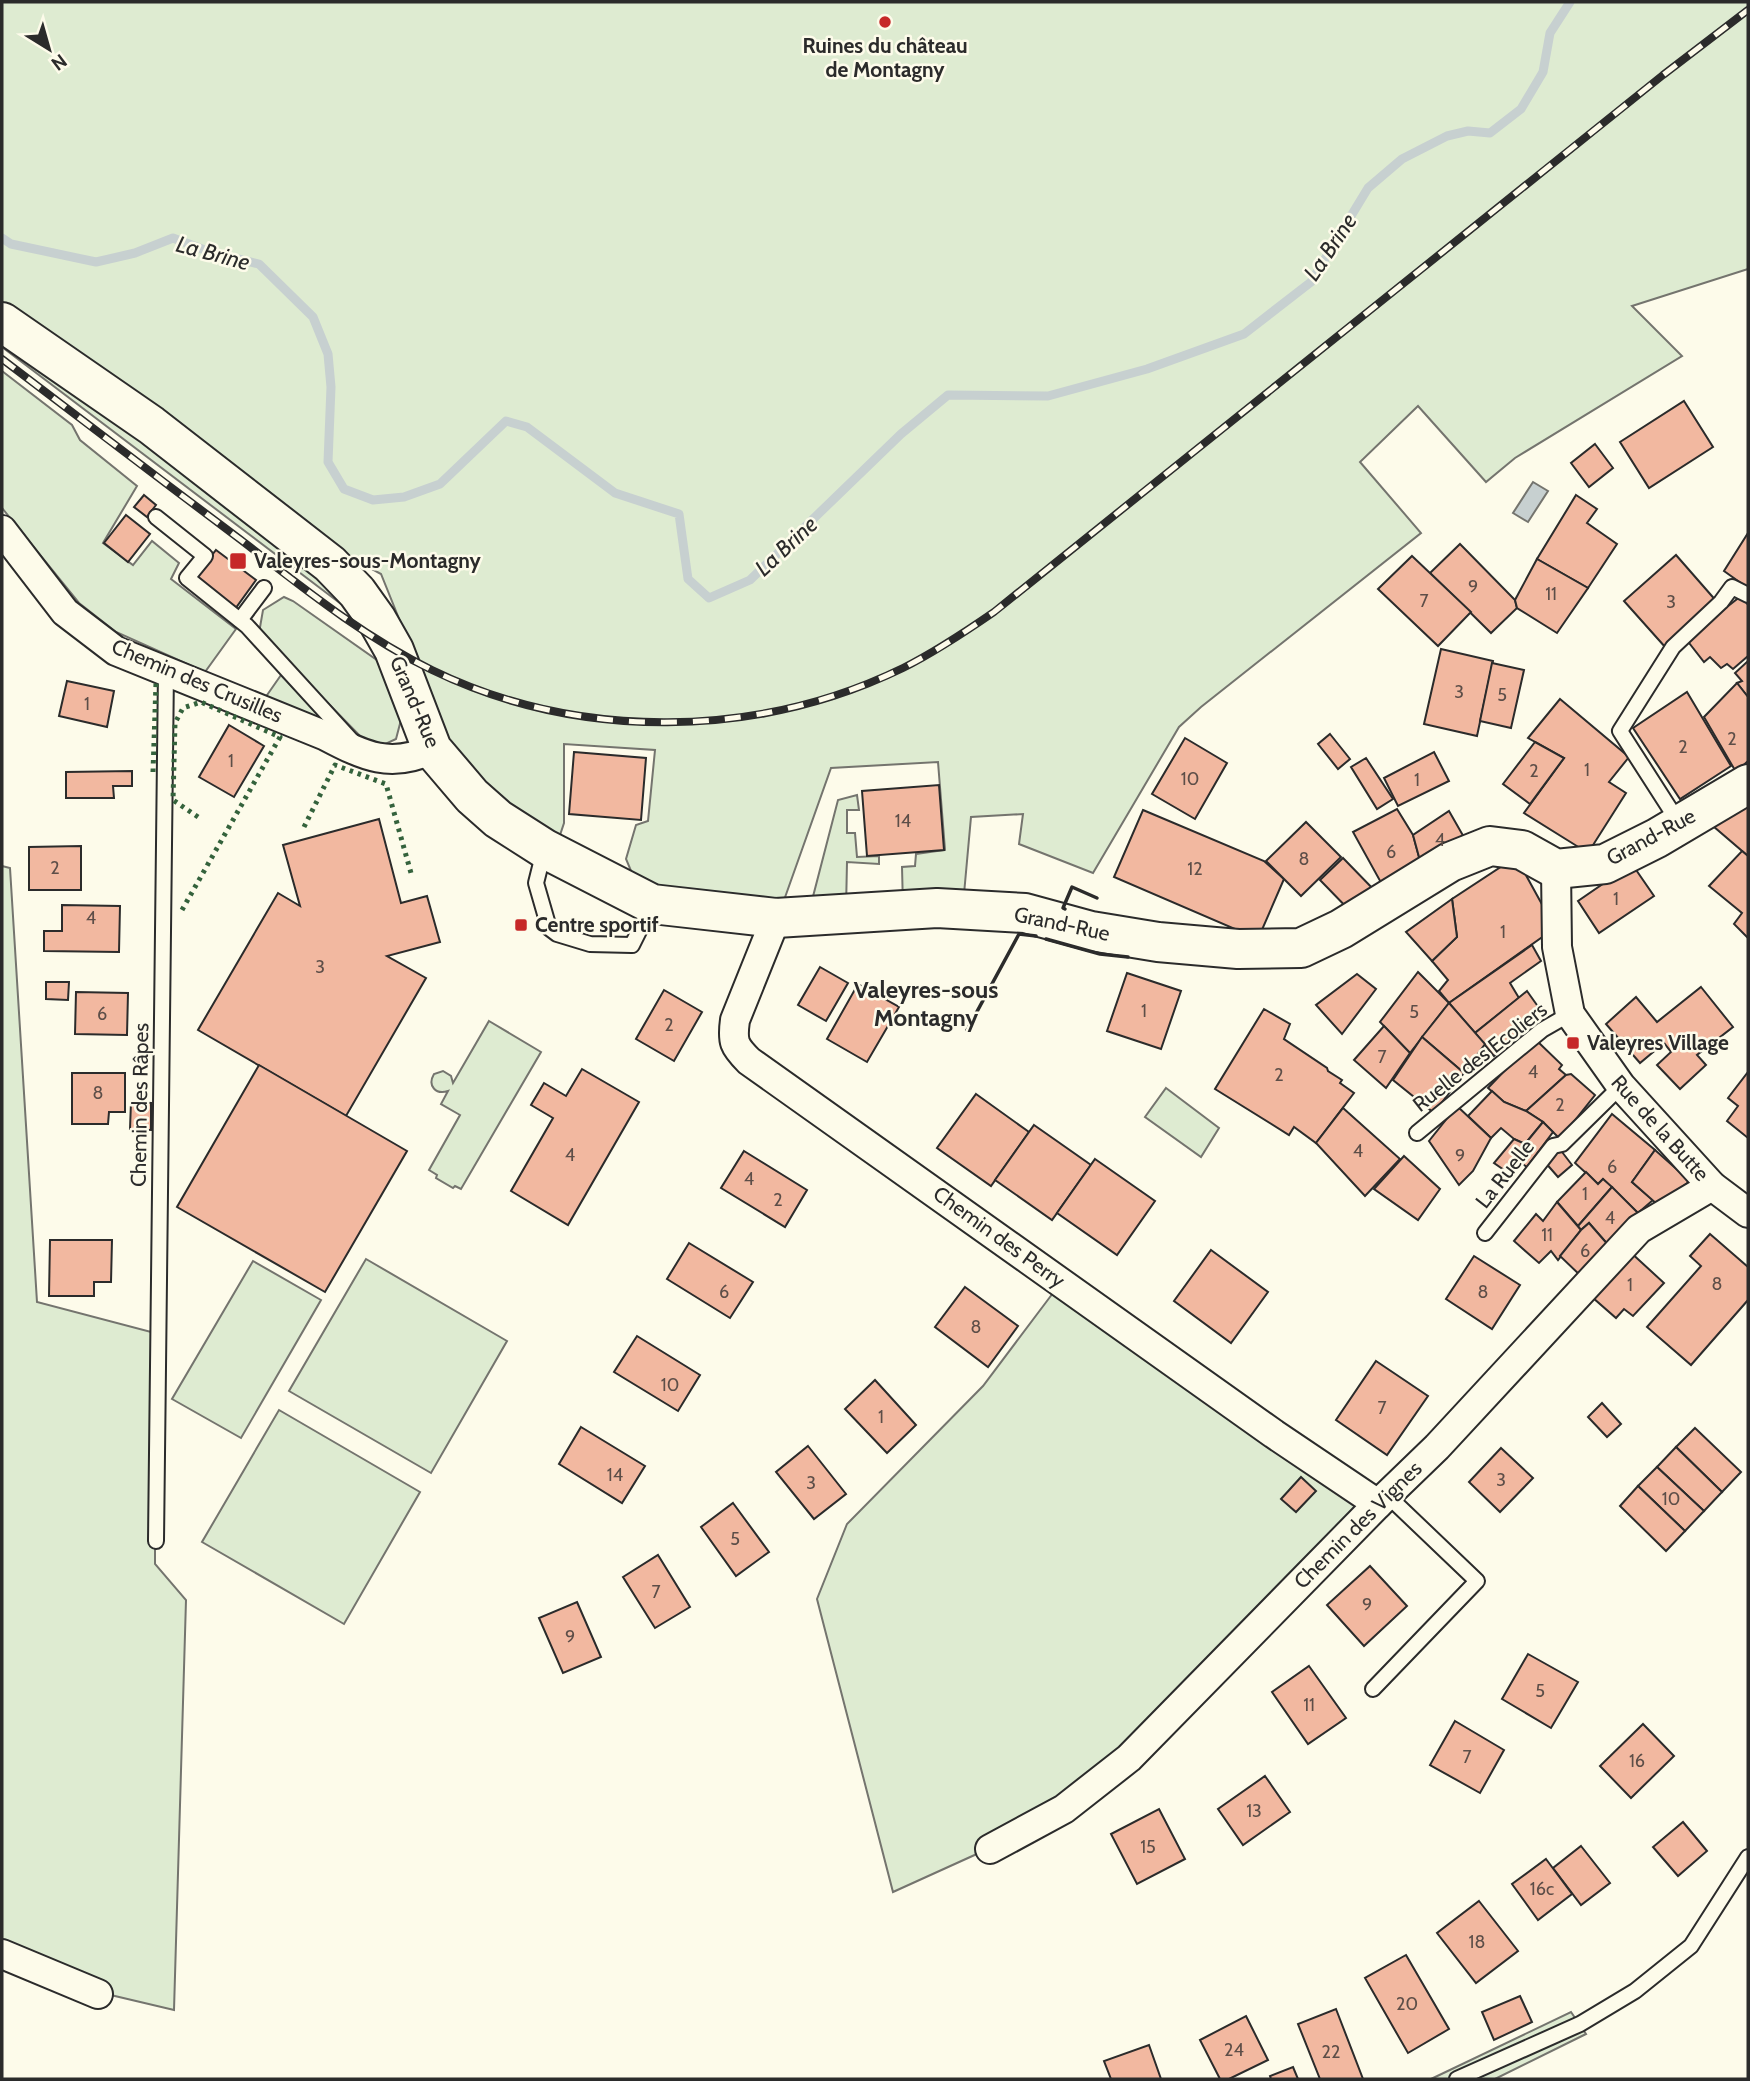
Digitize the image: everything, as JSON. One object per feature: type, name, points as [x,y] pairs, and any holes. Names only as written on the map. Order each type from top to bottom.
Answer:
[{"type":"street","name":"Grand-Rue","points":[[2,322],[151,425],[330,564],[357,592],[377,620],[394,650],[432,749],[472,796],[498,819],[545,849],[652,904],[776,918],[937,908],[1025,913],[1091,931],[1158,942],[1238,949],[1301,948],[1341,929],[1450,862],[1490,846],[1522,850],[1556,869],[1605,864],[1657,838],[1748,784]]},
{"type":"street","name":"Chemin des Crusilles","points":[[2,530],[65,612],[116,651],[326,736],[357,752],[394,760],[416,757],[432,749]]},
{"type":"street","name":"Rue de la Butte","points":[[1556,869],[1557,947],[1570,1014],[1621,1086],[1712,1186],[1748,1213]]},
{"type":"street","name":"Chemin des Perry","points":[[776,918],[735,1020],[733,1039],[738,1050],[749,1061],[1263,1426],[1382,1499]]},
{"type":"street","name":"Chemin des Vignes","points":[[990,1849],[1064,1809],[1129,1758],[1382,1499],[1437,1447],[1639,1229],[1712,1186]]},
{"type":"street","points":[[2,1954],[98,1994]]},
{"type":"lane","points":[[156,517],[205,556],[187,579],[240,620],[352,740],[357,752]]},
{"type":"lane","points":[[1679,823],[1620,731],[1673,647],[1721,602],[1732,587],[1748,595]]},
{"type":"lane","points":[[240,620],[264,588]]},
{"type":"lane","name":"Chemin des Râpes","points":[[156,1541],[166,670]]},
{"type":"lane","points":[[545,849],[536,883],[549,928],[557,934],[590,944],[632,944],[652,904]]},
{"type":"lane","name":"Ruelle des Ecoliers","points":[[1417,1133],[1542,1030],[1570,1014]]},
{"type":"lane","name":"La Ruelle","points":[[1485,1233],[1553,1146],[1562,1144],[1621,1086]]},
{"type":"lane","points":[[1373,1689],[1477,1581],[1382,1499]]},
{"type":"lane","points":[[1457,2079],[1580,2024],[1635,1991],[1691,1947],[1748,1857]]},
{"type":"green space","points":[[2,2],[1748,2],[1748,269],[1632,306],[1682,356],[1515,458],[1486,482],[1418,406],[1360,462],[1421,533],[1179,727],[1093,873],[1019,844],[1023,814],[971,817],[963,905],[903,907],[902,867],[915,866],[916,854],[945,850],[938,762],[831,768],[783,903],[683,892],[634,878],[626,859],[636,825],[648,821],[655,750],[564,744],[564,823],[560,835],[524,818],[477,778],[451,748],[381,574],[348,556],[268,491],[152,423],[2,319]]},
{"type":"green space","points":[[2,334],[322,572],[349,610],[2,347]]},
{"type":"green space","points":[[2,371],[72,425],[80,440],[137,486],[103,543],[133,565],[152,541],[179,563],[171,579],[236,629],[205,672],[116,632],[79,603],[2,508]]},
{"type":"green space","points":[[284,597],[381,663],[402,716],[396,739],[379,747],[364,740],[259,633],[263,610]]},
{"type":"green space","points":[[281,675],[329,725],[265,698]]},
{"type":"green space","points":[[857,795],[859,810],[847,810],[847,833],[855,833],[857,857],[879,856],[879,864],[847,862],[846,909],[809,912],[838,800]]},
{"type":"green space","points":[[2,866],[10,868],[37,1302],[155,1333],[155,1564],[186,1600],[174,2010],[98,1992],[2,1951]]},
{"type":"green space","points":[[489,1021],[541,1052],[461,1189],[455,1186],[453,1188],[436,1178],[437,1175],[429,1170],[460,1115],[441,1104],[448,1091],[436,1091],[432,1086],[432,1078],[434,1074],[443,1071],[451,1076],[453,1083]]},
{"type":"green space","points":[[1166,1088],[1219,1128],[1201,1157],[1145,1117]]},
{"type":"green space","points":[[366,1259],[507,1341],[431,1473],[289,1391]]},
{"type":"green space","points":[[253,1261],[321,1300],[241,1438],[172,1399]]},
{"type":"green space","points":[[1059,1285],[1376,1504],[1127,1757],[990,1848],[893,1892],[817,1599],[847,1524],[983,1386]]},
{"type":"green space","points":[[279,1410],[420,1492],[344,1624],[202,1542]]},
{"type":"green space","points":[[1571,2012],[1586,2034],[1495,2079],[1431,2079]]},
{"type":"shaded area","points":[[1533,482],[1548,491],[1528,522],[1513,513]]},
{"type":"building","points":[[1684,401],[1713,447],[1649,488],[1620,442]]},
{"type":"building","points":[[1595,444],[1613,468],[1589,487],[1571,463]]},
{"type":"building","points":[[144,495],[156,505],[147,517],[134,507]]},
{"type":"building","points":[[1576,495],[1597,509],[1587,523],[1617,544],[1588,588],[1537,559]]},
{"type":"building","points":[[126,515],[150,534],[128,562],[104,543]]},
{"type":"building","points":[[1748,533],[1748,588],[1724,571]]},
{"type":"building","points":[[1460,544],[1515,600],[1517,608],[1491,633],[1430,573]]},
{"type":"building","points":[[216,550],[256,580],[235,609],[194,578]]},
{"type":"building","points":[[1676,555],[1718,603],[1666,648],[1624,601]]},
{"type":"building","points":[[1412,556],[1471,612],[1438,646],[1378,589]]},
{"type":"building","points":[[1537,559],[1588,588],[1557,633],[1517,608],[1515,600]]},
{"type":"building","points":[[1741,596],[1748,605],[1748,656],[1733,669],[1727,664],[1721,668],[1710,657],[1704,662],[1686,639]]},
{"type":"building","points":[[1441,649],[1493,661],[1477,736],[1424,724]]},
{"type":"building","points":[[1748,661],[1748,697],[1737,683],[1742,681],[1735,673]]},
{"type":"building","points":[[1492,663],[1524,670],[1511,728],[1480,721]]},
{"type":"building","points":[[67,681],[114,691],[107,727],[59,716]]},
{"type":"building","points":[[1737,683],[1748,697],[1748,761],[1736,772],[1704,717]]},
{"type":"building","points":[[1687,692],[1731,766],[1680,799],[1633,728]]},
{"type":"building","points":[[1560,699],[1629,757],[1609,782],[1626,793],[1588,853],[1524,813],[1564,758],[1528,738]]},
{"type":"building","points":[[229,725],[264,746],[234,797],[199,777]]},
{"type":"building","points":[[1330,734],[1350,759],[1338,769],[1318,744]]},
{"type":"building","points":[[1185,738],[1227,763],[1195,819],[1152,794]]},
{"type":"building","points":[[1535,742],[1564,758],[1530,804],[1503,784]]},
{"type":"building","points":[[574,752],[646,758],[641,820],[569,814]]},
{"type":"building","points":[[1434,752],[1449,781],[1398,806],[1384,778]]},
{"type":"building","points":[[1366,758],[1393,799],[1377,809],[1351,767]]},
{"type":"building","points":[[132,771],[132,786],[113,786],[114,798],[66,798],[66,772]]},
{"type":"building","points":[[939,785],[944,850],[867,856],[862,791]]},
{"type":"building","points":[[1748,800],[1748,856],[1713,826]]},
{"type":"building","points":[[1397,809],[1413,835],[1422,868],[1384,888],[1353,832]]},
{"type":"building","points":[[1143,810],[1264,861],[1284,879],[1258,939],[1114,877]]},
{"type":"building","points":[[1449,811],[1469,846],[1422,868],[1413,835]]},
{"type":"building","points":[[379,819],[401,903],[427,896],[440,942],[387,956],[426,978],[346,1116],[198,1030],[278,893],[300,906],[283,845]]},
{"type":"building","points":[[1306,822],[1341,857],[1301,896],[1266,861]]},
{"type":"building","points":[[81,846],[81,890],[29,890],[29,847]]},
{"type":"building","points":[[1742,851],[1748,856],[1748,938],[1734,924],[1742,913],[1709,886]]},
{"type":"building","points":[[1516,857],[1555,928],[1449,1003],[1439,991],[1448,980],[1432,961],[1457,937],[1452,899]]},
{"type":"building","points":[[1343,858],[1379,895],[1356,917],[1320,880]]},
{"type":"building","points":[[1632,864],[1654,896],[1599,933],[1578,901]]},
{"type":"building","points":[[1452,899],[1457,937],[1432,961],[1406,932]]},
{"type":"building","points":[[62,905],[120,906],[119,952],[44,951],[44,931],[62,931]]},
{"type":"building","points":[[1532,945],[1541,961],[1510,983],[1519,998],[1475,1033],[1449,1003]]},
{"type":"building","points":[[820,967],[848,983],[826,1021],[798,1005]]},
{"type":"building","points":[[1418,972],[1449,1003],[1410,1053],[1380,1022]]},
{"type":"building","points":[[1127,973],[1181,991],[1161,1049],[1107,1031]]},
{"type":"building","points":[[1357,974],[1376,989],[1342,1034],[1316,1005]]},
{"type":"building","points":[[46,982],[69,982],[68,1000],[46,999]]},
{"type":"building","points":[[858,984],[899,1007],[867,1062],[827,1039]]},
{"type":"building","points":[[1701,987],[1733,1027],[1697,1055],[1706,1065],[1680,1089],[1657,1065],[1671,1052],[1664,1043],[1640,1063],[1606,1024],[1636,997],[1657,1022]]},
{"type":"building","points":[[664,990],[702,1012],[674,1061],[636,1039]]},
{"type":"building","points":[[1527,991],[1544,1015],[1494,1056],[1475,1033]]},
{"type":"building","points":[[76,992],[128,993],[127,1035],[75,1034]]},
{"type":"building","points":[[1449,1003],[1485,1044],[1464,1073],[1422,1037]]},
{"type":"building","points":[[1264,1009],[1290,1024],[1284,1039],[1327,1068],[1342,1080],[1340,1083],[1354,1093],[1316,1143],[1294,1127],[1289,1135],[1215,1089]]},
{"type":"building","points":[[1384,1026],[1410,1053],[1386,1088],[1354,1060]]},
{"type":"building","points":[[1422,1037],[1464,1073],[1434,1113],[1393,1080]]},
{"type":"building","points":[[1535,1039],[1562,1065],[1559,1069],[1566,1075],[1526,1111],[1504,1102],[1488,1088]]},
{"type":"building","points":[[259,1065],[407,1151],[325,1292],[177,1207]]},
{"type":"building","points":[[582,1069],[639,1102],[568,1225],[511,1191],[553,1118],[531,1105],[544,1083],[566,1096]]},
{"type":"building","points":[[1748,1072],[1748,1138],[1727,1121],[1738,1106],[1728,1098]]},
{"type":"building","points":[[72,1073],[125,1073],[125,1112],[109,1112],[108,1124],[72,1124]]},
{"type":"building","points":[[1571,1074],[1595,1095],[1560,1139],[1543,1122],[1526,1111],[1566,1075]]},
{"type":"building","points":[[1492,1091],[1504,1102],[1543,1122],[1525,1144],[1501,1128],[1491,1138],[1468,1116]]},
{"type":"building","points":[[976,1094],[1029,1132],[991,1186],[937,1148]]},
{"type":"building","points":[[131,1102],[151,1103],[151,1130],[130,1129]]},
{"type":"building","points":[[1457,1106],[1491,1138],[1473,1171],[1459,1185],[1429,1141]]},
{"type":"building","points":[[1343,1108],[1400,1159],[1365,1196],[1316,1143]]},
{"type":"building","points":[[1612,1114],[1655,1150],[1632,1182],[1653,1200],[1638,1213],[1603,1179],[1598,1184],[1575,1163]]},
{"type":"building","points":[[1543,1122],[1553,1132],[1527,1167],[1518,1161],[1507,1172],[1494,1163],[1514,1139],[1525,1144]]},
{"type":"building","points":[[1034,1125],[1091,1165],[1052,1220],[995,1180]]},
{"type":"building","points":[[1559,1148],[1572,1165],[1558,1177],[1544,1161]]},
{"type":"building","points":[[1655,1150],[1690,1181],[1658,1205],[1632,1182]]},
{"type":"building","points":[[744,1151],[807,1190],[785,1227],[721,1188]]},
{"type":"building","points":[[1404,1156],[1440,1189],[1418,1220],[1374,1189]]},
{"type":"building","points":[[1095,1159],[1155,1201],[1117,1255],[1057,1213]]},
{"type":"building","points":[[1586,1172],[1598,1184],[1603,1179],[1612,1187],[1578,1226],[1557,1202]]},
{"type":"building","points":[[1612,1187],[1638,1213],[1610,1247],[1589,1223],[1581,1230],[1578,1226]]},
{"type":"building","points":[[1557,1202],[1581,1230],[1558,1260],[1551,1251],[1539,1263],[1514,1241],[1536,1214],[1543,1221]]},
{"type":"building","points":[[1589,1223],[1610,1247],[1583,1278],[1560,1256]]},
{"type":"building","points":[[1710,1234],[1748,1267],[1748,1300],[1691,1365],[1647,1327],[1701,1266],[1690,1256]]},
{"type":"building","points":[[50,1240],[112,1240],[111,1282],[94,1282],[94,1296],[49,1296]]},
{"type":"building","points":[[689,1243],[753,1282],[730,1318],[667,1279]]},
{"type":"building","points":[[1211,1250],[1268,1292],[1231,1343],[1174,1301]]},
{"type":"building","points":[[1628,1250],[1664,1283],[1633,1316],[1624,1309],[1616,1318],[1592,1297]]},
{"type":"building","points":[[1474,1256],[1520,1285],[1492,1329],[1446,1299]]},
{"type":"building","points":[[965,1287],[1018,1326],[988,1367],[935,1327]]},
{"type":"building","points":[[637,1336],[700,1375],[678,1411],[614,1372]]},
{"type":"building","points":[[1376,1361],[1428,1396],[1387,1455],[1336,1420]]},
{"type":"building","points":[[875,1380],[916,1425],[887,1453],[845,1409]]},
{"type":"building","points":[[1602,1403],[1621,1424],[1607,1437],[1588,1417]]},
{"type":"building","points":[[581,1427],[645,1466],[622,1503],[559,1464]]},
{"type":"building","points":[[1695,1428],[1741,1472],[1722,1492],[1676,1447]]},
{"type":"building","points":[[808,1446],[846,1494],[814,1519],[776,1472]]},
{"type":"building","points":[[1676,1447],[1722,1492],[1704,1511],[1657,1467]]},
{"type":"building","points":[[1501,1448],[1533,1478],[1500,1512],[1469,1482]]},
{"type":"building","points":[[1657,1467],[1704,1511],[1685,1531],[1638,1486]]},
{"type":"building","points":[[1301,1477],[1316,1491],[1296,1512],[1281,1499]]},
{"type":"building","points":[[1638,1486],[1685,1531],[1666,1551],[1620,1506]]},
{"type":"building","points":[[733,1503],[769,1552],[736,1576],[701,1527]]},
{"type":"building","points":[[658,1555],[690,1607],[655,1628],[623,1577]]},
{"type":"building","points":[[1370,1566],[1407,1606],[1364,1646],[1327,1605]]},
{"type":"building","points":[[577,1602],[601,1657],[563,1673],[539,1618]]},
{"type":"building","points":[[1528,1654],[1578,1682],[1551,1728],[1502,1699]]},
{"type":"building","points":[[1309,1666],[1346,1718],[1308,1744],[1272,1692]]},
{"type":"building","points":[[1455,1721],[1504,1750],[1480,1793],[1430,1765]]},
{"type":"building","points":[[1643,1724],[1674,1756],[1631,1798],[1600,1766]]},
{"type":"building","points":[[1265,1776],[1290,1812],[1243,1845],[1218,1809]]},
{"type":"building","points":[[1159,1809],[1185,1859],[1137,1884],[1111,1834]]},
{"type":"building","points":[[1683,1822],[1707,1851],[1678,1876],[1653,1847]]},
{"type":"building","points":[[1581,1846],[1610,1883],[1581,1905],[1553,1868]]},
{"type":"building","points":[[1546,1859],[1572,1894],[1538,1920],[1512,1884]]},
{"type":"building","points":[[1479,1901],[1518,1951],[1476,1983],[1437,1933]]},
{"type":"building","points":[[1406,1955],[1449,2029],[1408,2053],[1365,1978]]},
{"type":"building","points":[[1520,1996],[1532,2022],[1494,2040],[1482,2012]]},
{"type":"building","points":[[1336,2009],[1363,2079],[1320,2079],[1298,2024]]},
{"type":"building","points":[[1246,2016],[1268,2060],[1229,2079],[1220,2079],[1200,2040]]},
{"type":"building","points":[[1149,2045],[1161,2079],[1111,2079],[1104,2061]]},
{"type":"building","points":[[1293,2067],[1298,2079],[1271,2079],[1270,2076]]},
{"type":"waterway","name":"La Brine","points":[[2,238],[11,244],[96,262],[135,253],[173,238],[210,252],[259,264],[313,317],[328,354],[331,387],[328,462],[344,489],[373,500],[404,497],[440,484],[506,421],[527,427],[615,493],[679,514],[688,579],[709,598],[750,580],[901,434],[948,395],[1048,396],[1147,369],[1244,334],[1311,282],[1368,188],[1402,159],[1447,136],[1468,131],[1490,133],[1521,109],[1543,72],[1550,33],[1570,2]]},
{"type":"railway","points":[[2,359],[333,610],[381,642],[432,670],[488,693],[547,710],[607,719],[668,722],[728,719],[788,708],[847,691],[903,668],[950,642],[994,612],[1663,75],[1748,10]]},
{"type":"hedge","points":[[153,772],[156,683]]},
{"type":"hedge","points":[[182,910],[280,737],[201,702],[183,708],[175,723],[173,800],[201,819]]},
{"type":"hedge","points":[[304,827],[335,765],[386,784],[411,873]]},
{"type":"wall","points":[[1065,909],[1063,908],[1072,887],[1097,898]]},
{"type":"wall","points":[[967,1030],[1019,934],[1036,936]]},
{"type":"wall","points":[[1046,939],[1100,954],[1128,957]]},
{"type":"place","name":"Ruines du château de Montagny","points":[[885,22]]},
{"type":"place","name":"Valeyres-sous-Montagny","points":[[238,561]]},
{"type":"place","name":"Centre sportif","points":[[521,925]]},
{"type":"place","name":"Valeyres Village","points":[[1573,1043]]},
{"type":"district","name":"Valeyres-sous Montagny","points":[[926,1004]]}]
